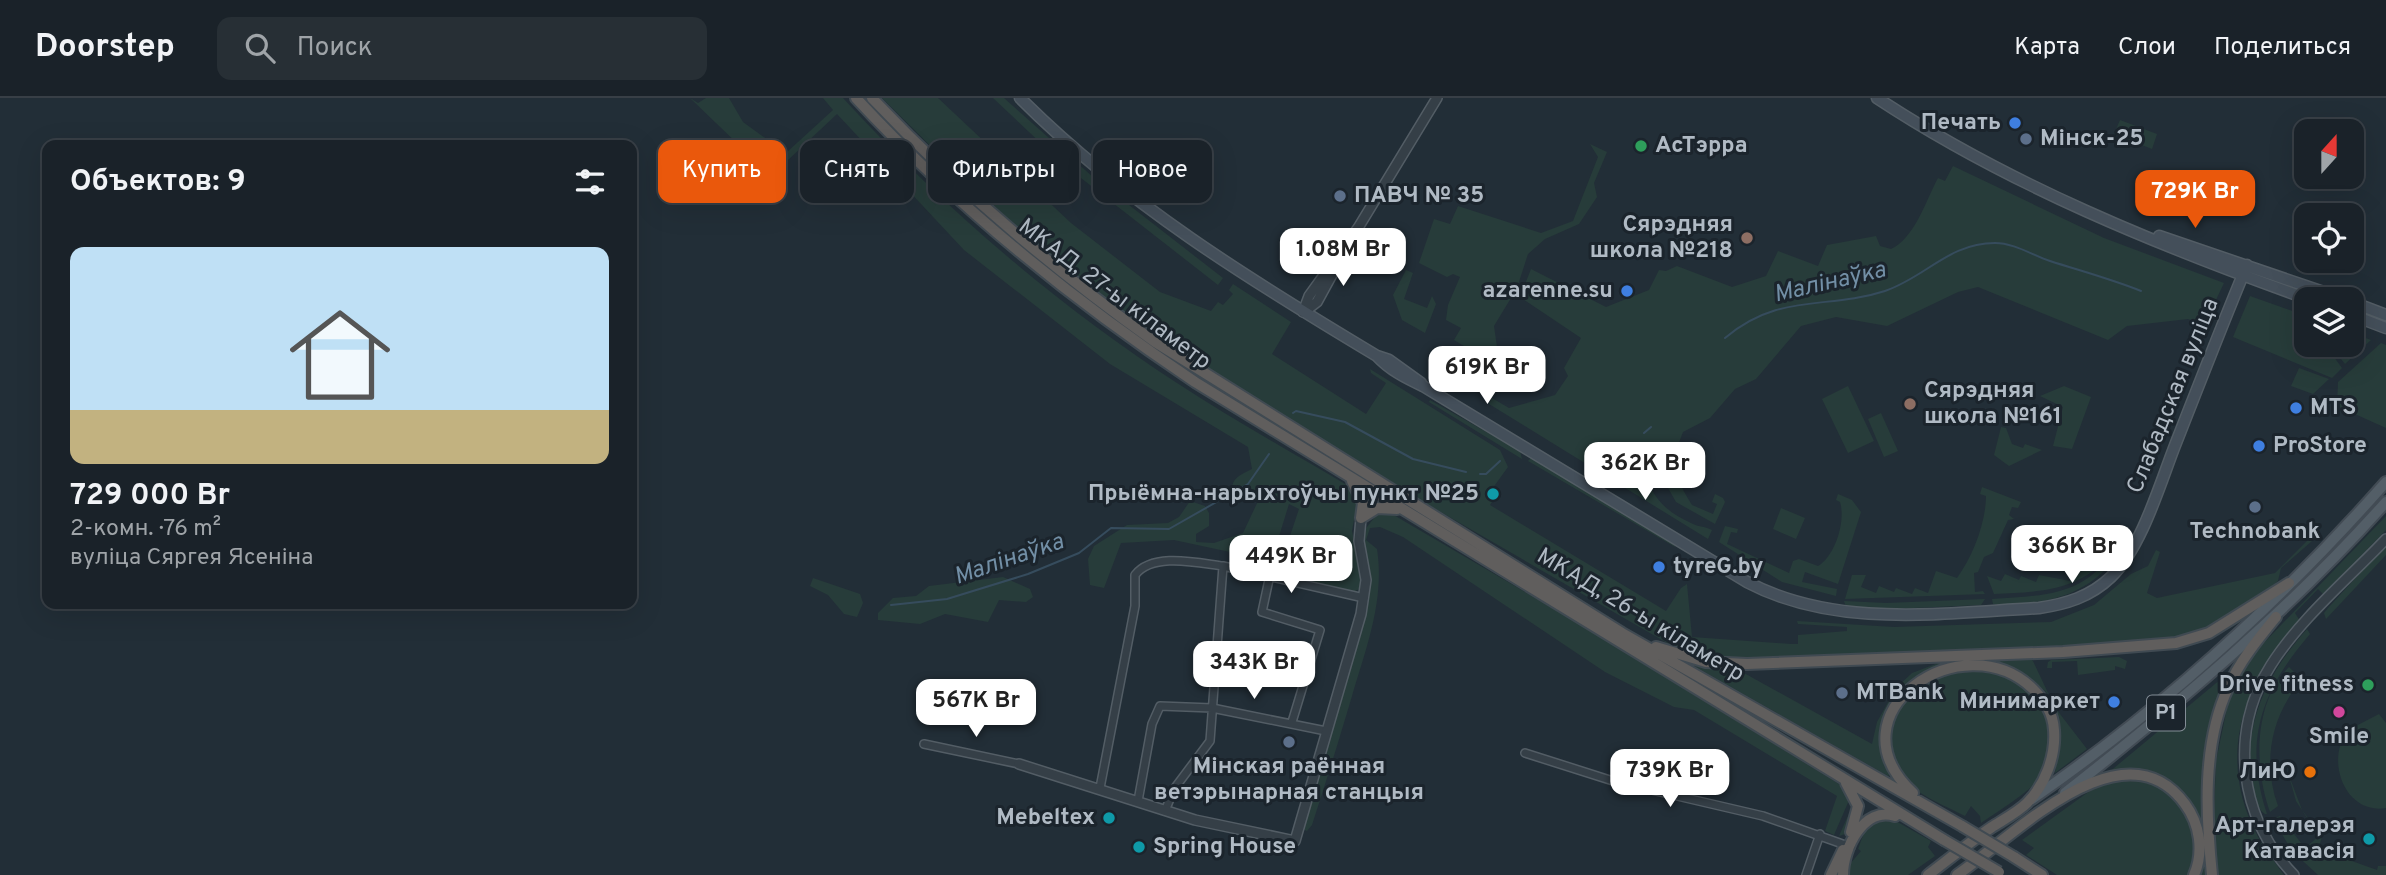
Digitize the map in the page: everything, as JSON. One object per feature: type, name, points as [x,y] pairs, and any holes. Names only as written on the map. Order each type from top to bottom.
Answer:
[{"type":"highway","name":"МКАД, 27-ы кіламетр","points":[[856,98],[951,195],[1032,264],[1136,343],[1231,399]]},
{"type":"highway","name":"МКАД, 27-ы кіламетр","points":[[872,98],[979,203],[1049,263],[1231,399]]},
{"type":"highway","name":"МКАД, 26-ы кіламетр","points":[[1231,399],[1404,511],[2001,874]]},
{"type":"highway","name":"МКАД, 26-ы кіламетр","points":[[1231,399],[1622,633],[1962,826],[2042,875]]},
{"type":"highway","points":[[1349,477],[1361,495],[1361,518],[1382,506],[1404,511]]},
{"type":"highway","points":[[1622,633],[1683,657],[1728,664],[2111,649],[2199,637],[2244,613],[2289,583]]},
{"type":"highway","points":[[2212,875],[2210,779],[2217,721],[2235,674],[2276,617]]},
{"type":"highway","points":[[1937,812],[1896,775],[1885,748],[1886,727],[1895,706],[1911,687],[1931,674],[1967,666],[2002,671],[2019,678],[2041,698],[2051,715],[2054,736],[2052,758],[2047,772],[2027,803]]},
{"type":"highway","points":[[2052,804],[2112,776],[2134,774],[2160,782],[2185,804],[2196,827],[2200,849],[2194,875]]},
{"type":"highway","points":[[1842,778],[1858,806],[1843,875]]},
{"type":"highway","name":"Р1","points":[[1928,875],[2027,803]]},
{"type":"highway","name":"Р1","points":[[1957,875],[2052,804]]},
{"type":"highway","points":[[1831,875],[1863,822],[1877,814],[1886,813],[1911,821]]},
{"type":"main road","name":"Слабадская вуліца","points":[[1020,98],[1095,164],[1235,271],[1377,356],[1413,374],[1423,386],[1739,577],[1781,597],[1818,608],[1861,614],[2039,608],[2067,604],[2100,586],[2111,576],[2131,547],[2157,491],[2247,265]]},
{"type":"main road","points":[[1877,98],[2004,170],[2132,229],[2294,294]]},
{"type":"main road","points":[[2132,229],[2191,245],[2310,287]]},
{"type":"main road","points":[[2364,306],[2386,314]]},
{"type":"main road","points":[[2364,320],[2386,328]]},
{"type":"main road","name":"Р1","points":[[2027,803],[2070,773],[2194,673],[2289,583],[2386,482]]},
{"type":"main road","name":"Р1","points":[[2052,804],[2158,719],[2276,617],[2383,506]]},
{"type":"street","points":[[1303,312],[1309,296],[1351,238],[1437,98]]},
{"type":"street","points":[[924,744],[1019,764],[1165,811],[1295,841],[1364,598],[1365,573],[1359,533],[1361,518]]},
{"type":"street","points":[[2294,875],[2266,838],[2249,799],[2244,757],[2249,713],[2261,683],[2281,650],[2386,539]]},
{"type":"street","points":[[1100,788],[1135,606],[1135,575],[1143,568],[1180,560],[1270,575],[1364,598]]},
{"type":"street","points":[[1165,811],[1174,789],[1210,741],[1223,566]]},
{"type":"street","points":[[1270,575],[1262,612],[1320,630],[1292,722]]},
{"type":"street","points":[[1138,801],[1156,709],[1170,705],[1212,708],[1326,731]]},
{"type":"street","points":[[1525,753],[1613,781],[1763,816],[1848,846]]},
{"type":"street","points":[[1806,875],[1822,835]]},
{"type":"green space","points":[[690,98],[698,103],[706,98],[729,98],[743,122],[768,140],[734,140]]},
{"type":"green space","points":[[823,98],[843,98],[883,140],[861,140],[837,114],[809,140],[800,140],[833,110]]},
{"type":"green space","points":[[882,98],[938,98],[983,140],[928,140],[928,144]]},
{"type":"green space","points":[[993,98],[1004,98],[1051,140],[1038,140]]},
{"type":"green space","points":[[2120,120],[2157,134],[2152,149],[2114,134]]},
{"type":"green space","points":[[800,140],[800,149],[786,162],[786,153]]},
{"type":"green space","points":[[1590,144],[1607,152],[1594,183],[1597,197],[1579,224],[1545,239],[1528,254],[1517,288],[1494,326],[1500,368],[1454,340],[1461,328],[1446,320],[1448,305],[1460,277],[1453,274],[1447,277],[1419,263],[1434,219],[1450,224],[1458,206],[1541,233],[1573,221],[1598,157]]},
{"type":"green space","points":[[1079,165],[1093,177],[1093,187],[1079,176]]},
{"type":"green space","points":[[1953,166],[2104,238],[2224,283],[2204,325],[2188,319],[2127,326],[2108,340],[1978,287],[1958,292],[1887,326],[1836,317],[1801,326],[1756,379],[1735,389],[1710,418],[1683,432],[1676,453],[1677,477],[1692,505],[1713,514],[1717,504],[1712,502],[1715,494],[1723,498],[1725,502],[1715,524],[1676,502],[1660,474],[1647,481],[1655,495],[1670,511],[1712,530],[1708,539],[1489,404],[1492,398],[1509,408],[1555,395],[1568,376],[1564,368],[1581,338],[1520,297],[1531,269],[1606,307],[1649,290],[1659,270],[1666,271],[1677,266],[1732,287],[1766,276],[1778,251],[1818,266],[1827,245],[1876,236],[1880,246],[1891,249],[1913,228],[1938,178],[1945,181]]},
{"type":"green space","points":[[914,171],[928,185],[928,203],[947,203],[1043,286],[1131,352],[1198,397],[1350,487],[1358,498],[1352,531],[1363,580],[1362,588],[1353,592],[1277,575],[1299,509],[1289,504],[1268,572],[1232,564],[1230,552],[1174,540],[1121,543],[1104,588],[1090,585],[1088,559],[1094,546],[1127,525],[1168,523],[1179,517],[1190,501],[1205,506],[1209,513],[1209,526],[1196,534],[1196,542],[1214,543],[1243,533],[1259,499],[1257,492],[1238,501],[1232,495],[1232,485],[1236,479],[1252,469],[1248,447],[1110,364],[964,250],[914,196]]},
{"type":"green space","points":[[988,203],[1050,203],[1071,223],[1160,292],[1211,311],[1218,302],[1223,305],[1233,294],[1229,290],[1233,284],[1291,322],[1272,354],[1366,414],[1386,383],[1371,373],[1370,369],[1500,450],[1508,467],[1487,496],[1493,500],[1490,505],[1666,611],[1681,588],[1687,584],[1692,637],[1798,644],[1798,635],[1847,631],[1847,627],[1798,624],[1797,621],[1894,627],[2051,622],[2094,605],[2131,574],[2148,566],[2156,550],[2160,552],[2147,593],[2157,598],[2275,573],[2309,539],[2312,541],[2281,568],[2278,581],[2263,595],[2219,626],[2176,638],[2096,645],[1730,659],[1681,651],[1363,467],[1188,357],[1082,281]]},
{"type":"green space","points":[[1113,203],[1126,203],[1223,278],[1218,285]]},
{"type":"green space","points":[[1406,270],[1413,273],[1404,299],[1427,308],[1432,296],[1436,304],[1425,333],[1402,320],[1393,295]]},
{"type":"green space","points":[[2250,296],[2294,312],[2294,357],[2334,357],[2342,368],[2332,378],[2233,337]]},
{"type":"green space","points":[[2364,337],[2371,340],[2364,346]]},
{"type":"green space","points":[[2381,343],[2386,345],[2386,428],[2337,406],[2338,382]]},
{"type":"green space","points":[[2339,357],[2353,357],[2345,364]]},
{"type":"green space","points":[[2299,368],[2329,379],[2313,394],[2291,386]]},
{"type":"green space","points":[[1848,386],[1874,441],[1848,453],[1822,399]]},
{"type":"green space","points":[[2064,386],[2091,397],[2072,449],[2053,446],[2063,407],[2040,396]]},
{"type":"green space","points":[[1430,400],[1520,451],[1522,459],[1429,402]]},
{"type":"green space","points":[[1881,413],[1898,451],[1884,457],[1868,419]]},
{"type":"green space","points":[[2001,427],[2006,428],[2012,444],[2023,448],[2025,444],[2042,450],[2009,466],[1994,455]]},
{"type":"green space","points":[[1532,457],[1672,541],[1675,547],[1528,461]]},
{"type":"green space","points":[[1982,487],[2021,502],[2018,508],[2012,507],[2009,515],[2014,519],[2008,520],[1993,553],[1984,557],[1978,572],[1974,573],[1975,592],[1983,591],[1985,594],[1845,599],[1852,575],[1866,575],[1861,587],[1876,593],[1879,586],[1894,592],[1896,588],[1912,594],[1915,588],[1928,593],[1936,571],[1957,578],[1981,528],[1986,496],[1980,494]]},
{"type":"green space","points":[[1838,494],[1852,500],[1861,512],[1838,584],[1805,572],[1802,582],[1837,589],[1836,596],[1782,582],[1719,542],[1725,526],[1738,529],[1737,533],[1731,532],[1727,544],[1789,573],[1793,561],[1799,559],[1818,566],[1829,554],[1838,537],[1841,510],[1840,502],[1836,500]]},
{"type":"green space","points":[[1781,508],[1805,518],[1796,539],[1773,529]]},
{"type":"green space","points":[[1378,513],[1392,514],[1571,619],[1844,787],[1856,803],[1848,833],[1839,836],[1854,802],[1850,798],[1834,835],[1825,831],[1837,796],[1694,710],[1674,707],[1605,672],[1403,537],[1380,527],[1370,528],[1366,540],[1377,549],[1379,568],[1376,605],[1368,642],[1312,825],[1307,831],[1303,829],[1363,616],[1363,532]]},
{"type":"green space","points":[[2386,516],[2386,530],[2324,595],[2318,589],[2295,613],[2300,621],[2263,669],[2242,721],[2238,777],[2245,806],[2257,835],[2284,875],[2218,875],[2214,816],[2216,761],[2231,689],[2258,649]]},
{"type":"green space","points":[[2125,533],[2129,535],[2111,564],[2100,575],[2073,592],[2042,601],[1993,604],[1992,599],[2053,593],[2085,580],[2099,569]]},
{"type":"green space","points":[[2386,545],[2386,555],[2326,619],[2324,613],[2328,608]]},
{"type":"green space","points":[[2077,560],[2104,562],[2092,572],[2066,585],[2038,591],[1994,594],[1987,576],[2001,581],[2005,574],[2019,580],[2021,576],[2036,582],[2039,575],[2070,581],[2075,571],[2060,565]]},
{"type":"green space","points":[[1003,577],[1030,589],[1033,597],[1026,602],[999,600],[988,622],[945,614],[920,624],[878,620],[878,613],[893,598],[916,596],[929,586]]},
{"type":"green space","points":[[813,578],[860,594],[863,603],[857,617],[844,614],[828,595],[810,586]]},
{"type":"green space","points":[[1985,599],[1981,605],[1869,610],[1846,607],[1844,601],[1886,603]]},
{"type":"green space","points":[[2307,629],[2310,634],[2279,676],[2261,718],[2257,763],[2265,814],[2259,808],[2255,797],[2250,764],[2255,721],[2261,701],[2280,664]]},
{"type":"green space","points":[[2031,657],[2049,695],[2013,670],[1981,662],[1969,662],[1898,698],[1886,760],[1891,773],[1888,776],[1685,661],[1710,668],[1746,669],[1744,673],[1872,744],[1877,722],[1896,688],[1912,673],[1941,662]]},
{"type":"green space","points":[[2119,657],[2127,661],[2125,669],[2115,666],[2115,670],[2078,675],[2077,661],[2052,662],[2052,668],[2047,668],[2051,660]]},
{"type":"green space","points":[[2289,667],[2302,680],[2283,708],[2272,740],[2271,773],[2278,806],[2270,812],[2261,775],[2260,736],[2269,699],[2277,682]]},
{"type":"green space","points":[[1976,671],[2008,677],[2027,688],[2044,713],[2049,742],[2042,772],[2033,785],[1981,823],[1980,816],[1971,806],[1965,816],[1914,789],[1901,776],[1894,764],[1891,750],[1891,736],[1899,710],[1917,688],[1940,676]]},
{"type":"green space","points":[[2227,674],[2229,679],[2214,720],[2210,875],[2199,875],[2203,853],[2178,791],[2108,773]]},
{"type":"green space","points":[[2053,705],[2087,749],[2055,773],[2061,731]]},
{"type":"green space","points":[[2379,714],[2386,723],[2386,808],[2372,808],[2350,795],[2343,784],[2338,758],[2347,732],[2352,737],[2358,731],[2354,727]]},
{"type":"green space","points":[[2288,773],[2302,810],[2322,836],[2320,844],[2330,851],[2336,850],[2335,855],[2377,870],[2378,866],[2386,866],[2386,875],[2318,875],[2292,851],[2273,819],[2280,816],[2305,848],[2319,836],[2296,801]]},
{"type":"green space","points":[[2148,779],[2185,806],[2197,846],[2191,875],[2057,875],[2026,855],[2034,848],[2022,840],[2098,785],[2115,780]]},
{"type":"green space","points":[[1879,818],[1894,820],[1931,841],[1928,847],[1935,856],[1908,875],[1848,875],[1849,865],[1861,851],[1858,849],[1865,830]]},
{"type":"waterway","name":"Малінаўка","points":[[1725,338],[1745,324],[1784,308],[1864,297],[1885,291],[1913,278],[1951,254],[1979,244],[2009,245],[2141,291]]},
{"type":"waterway","name":"Малінаўка","points":[[1293,413],[1296,411],[1345,422],[1413,459],[1466,472]]},
{"type":"waterway","name":"Малінаўка","points":[[1644,433],[1651,427]]},
{"type":"waterway","name":"Малінаўка","points":[[891,605],[947,599],[1028,574],[1079,553],[1111,528],[1169,529],[1248,484],[1269,454]]},
{"type":"waterway","name":"Малінаўка","points":[[1480,474],[1486,474],[1500,461]]},
{"type":"place","name":"Печать","points":[[2015,123]]},
{"type":"place","name":"Мінск-25","points":[[2026,139]]},
{"type":"place","name":"АсТэрра","points":[[1641,146]]},
{"type":"place","name":"ПАВЧ № 35","points":[[1340,196]]},
{"type":"place","name":"Сярэдняя школа №218","points":[[1747,238]]},
{"type":"place","name":"azarenne.su","points":[[1627,291]]},
{"type":"place","name":"Сярэдняя школа №161","points":[[1910,404]]},
{"type":"place","name":"MTS","points":[[2296,408]]},
{"type":"place","name":"ProStore","points":[[2259,446]]},
{"type":"place","name":"Прыёмна-нарыхтоўчы пункт №25","points":[[1493,494]]},
{"type":"place","name":"Technobank","points":[[2255,507]]},
{"type":"place","name":"tyreG.by","points":[[1659,567]]},
{"type":"place","name":"Drive fitness","points":[[2368,685]]},
{"type":"place","name":"MTBank","points":[[1842,693]]},
{"type":"place","name":"Минимаркет","points":[[2114,702]]},
{"type":"place","name":"Smile","points":[[2339,712]]},
{"type":"place","name":"Мінская раённая ветэрынарная станцыя","points":[[1289,742]]},
{"type":"place","name":"ЛиЮ","points":[[2310,772]]},
{"type":"place","name":"Mebeltex","points":[[1109,818]]},
{"type":"place","name":"Арт-галерэя Катавасія","points":[[2369,839]]},
{"type":"place","name":"Spring House","points":[[1139,847]]}]
